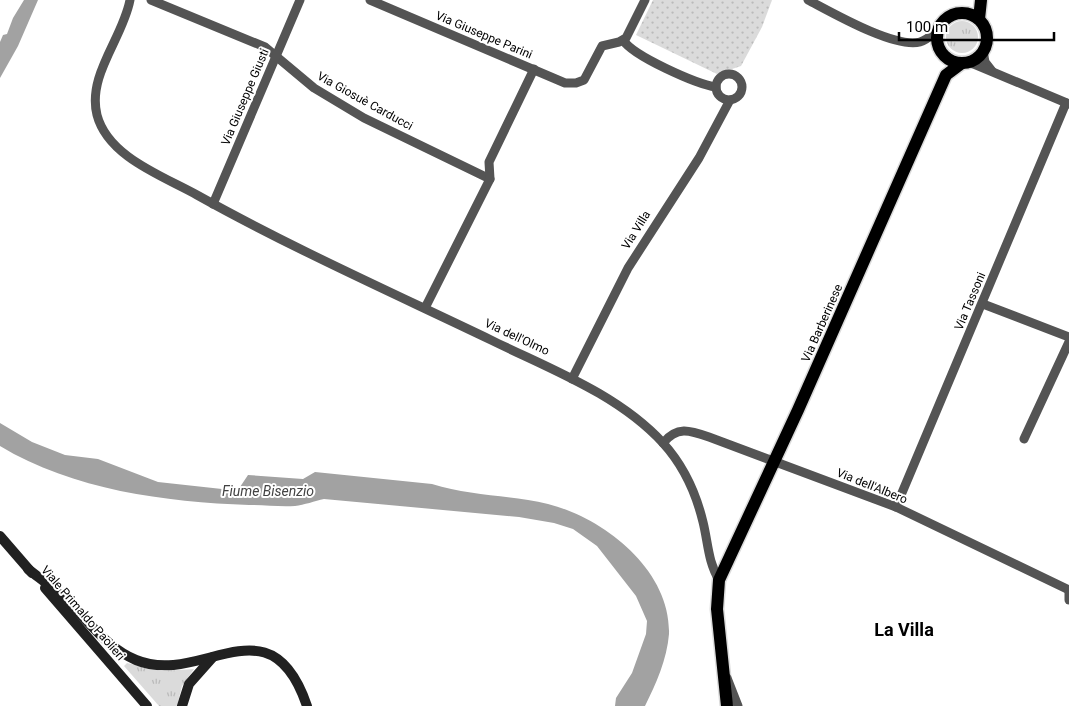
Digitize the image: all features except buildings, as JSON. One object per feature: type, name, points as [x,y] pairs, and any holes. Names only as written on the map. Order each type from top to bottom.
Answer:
[{"type":"main road","points":[[964,13],[975,0]]},
{"type":"main road","points":[[980,0],[980,19],[987,33],[983,51]]},
{"type":"main road","points":[[938,29],[950,16],[964,13],[980,19]]},
{"type":"main road","name":"Via Barberinese","points":[[719,580],[775,461],[946,75],[944,56],[938,44],[938,29]]},
{"type":"main road","name":"Via Barberinese","points":[[946,75],[983,51]]},
{"type":"main road","points":[[944,56],[951,60],[965,62]]},
{"type":"main road","name":"Viale Primaldo Paolieri","points":[[0,536],[148,706]]},
{"type":"main road","points":[[28,569],[58,593],[112,645],[136,660],[157,665],[180,665],[227,651],[246,649],[258,651],[286,667],[295,678],[307,706]]},
{"type":"main road","name":"Via dell'Olmo","points":[[719,580],[717,608],[728,706]]},
{"type":"main road","points":[[182,706],[189,684],[215,656]]},
{"type":"street","name":"Via dell'Olmo","points":[[130,0],[123,25],[95,90],[97,117],[109,137],[133,159],[213,204],[572,379],[625,411],[663,443],[680,466],[692,489],[703,522],[709,558],[719,580]]},
{"type":"street","name":"Via Giosuè Carducci","points":[[151,0],[265,47],[314,88],[356,113],[490,179]]},
{"type":"street","name":"Via Giuseppe Giusti","points":[[213,204],[300,0]]},
{"type":"street","name":"Via Giuseppe Parini","points":[[370,0],[565,83],[580,83],[586,77],[602,46],[623,40]]},
{"type":"street","points":[[645,0],[629,34],[623,40],[632,50],[699,84],[716,87],[719,96],[730,100]]},
{"type":"street","points":[[808,0],[862,28],[894,39],[919,43],[930,37],[938,29]]},
{"type":"street","points":[[983,51],[985,62],[992,71]]},
{"type":"street","points":[[965,62],[992,71],[1067,103]]},
{"type":"street","points":[[425,308],[490,179],[489,162],[534,69]]},
{"type":"street","name":"Via Villa","points":[[572,379],[628,268],[698,158],[730,100],[735,98],[741,91],[742,86],[737,77],[732,74],[722,75],[716,87]]},
{"type":"street","name":"Via Tassoni","points":[[896,507],[1067,103]]},
{"type":"street","points":[[983,304],[1069,337]]},
{"type":"street","points":[[1024,439],[1069,342]]},
{"type":"street","name":"Via dell'Albero","points":[[663,443],[673,432],[685,429],[775,461],[896,507],[1069,590]]},
{"type":"street","points":[[1069,590],[1069,600]]},
{"type":"street","points":[[723,668],[738,706]]},
{"type":"green space","points":[[653,0],[772,0],[762,27],[741,66],[717,74],[636,35]]},
{"type":"green space","points":[[962,21],[968,22],[973,26],[977,31],[977,43],[973,48],[968,52],[962,53],[956,52],[951,48],[947,43],[946,37],[947,31],[951,26],[956,22]]},
{"type":"green space","points":[[127,663],[162,671],[194,669],[182,686],[177,706],[159,706],[124,666]]},
{"type":"water","points":[[24,0],[38,0],[18,46],[0,78],[0,42],[3,35],[7,34],[13,18]]},
{"type":"water","name":"Fiume Bisenzio","points":[[0,423],[32,442],[65,455],[98,459],[158,482],[222,489],[240,487],[248,475],[303,479],[315,472],[432,484],[461,491],[534,501],[569,511],[591,521],[611,534],[630,550],[646,568],[659,589],[667,611],[669,634],[666,653],[653,689],[645,706],[615,706],[616,698],[632,673],[646,634],[647,621],[636,596],[597,546],[573,529],[554,523],[519,517],[324,499],[295,506],[249,505],[185,501],[120,491],[58,473],[28,461],[0,446]]},
{"type":"district","name":"La Villa","points":[[904,629]]}]
